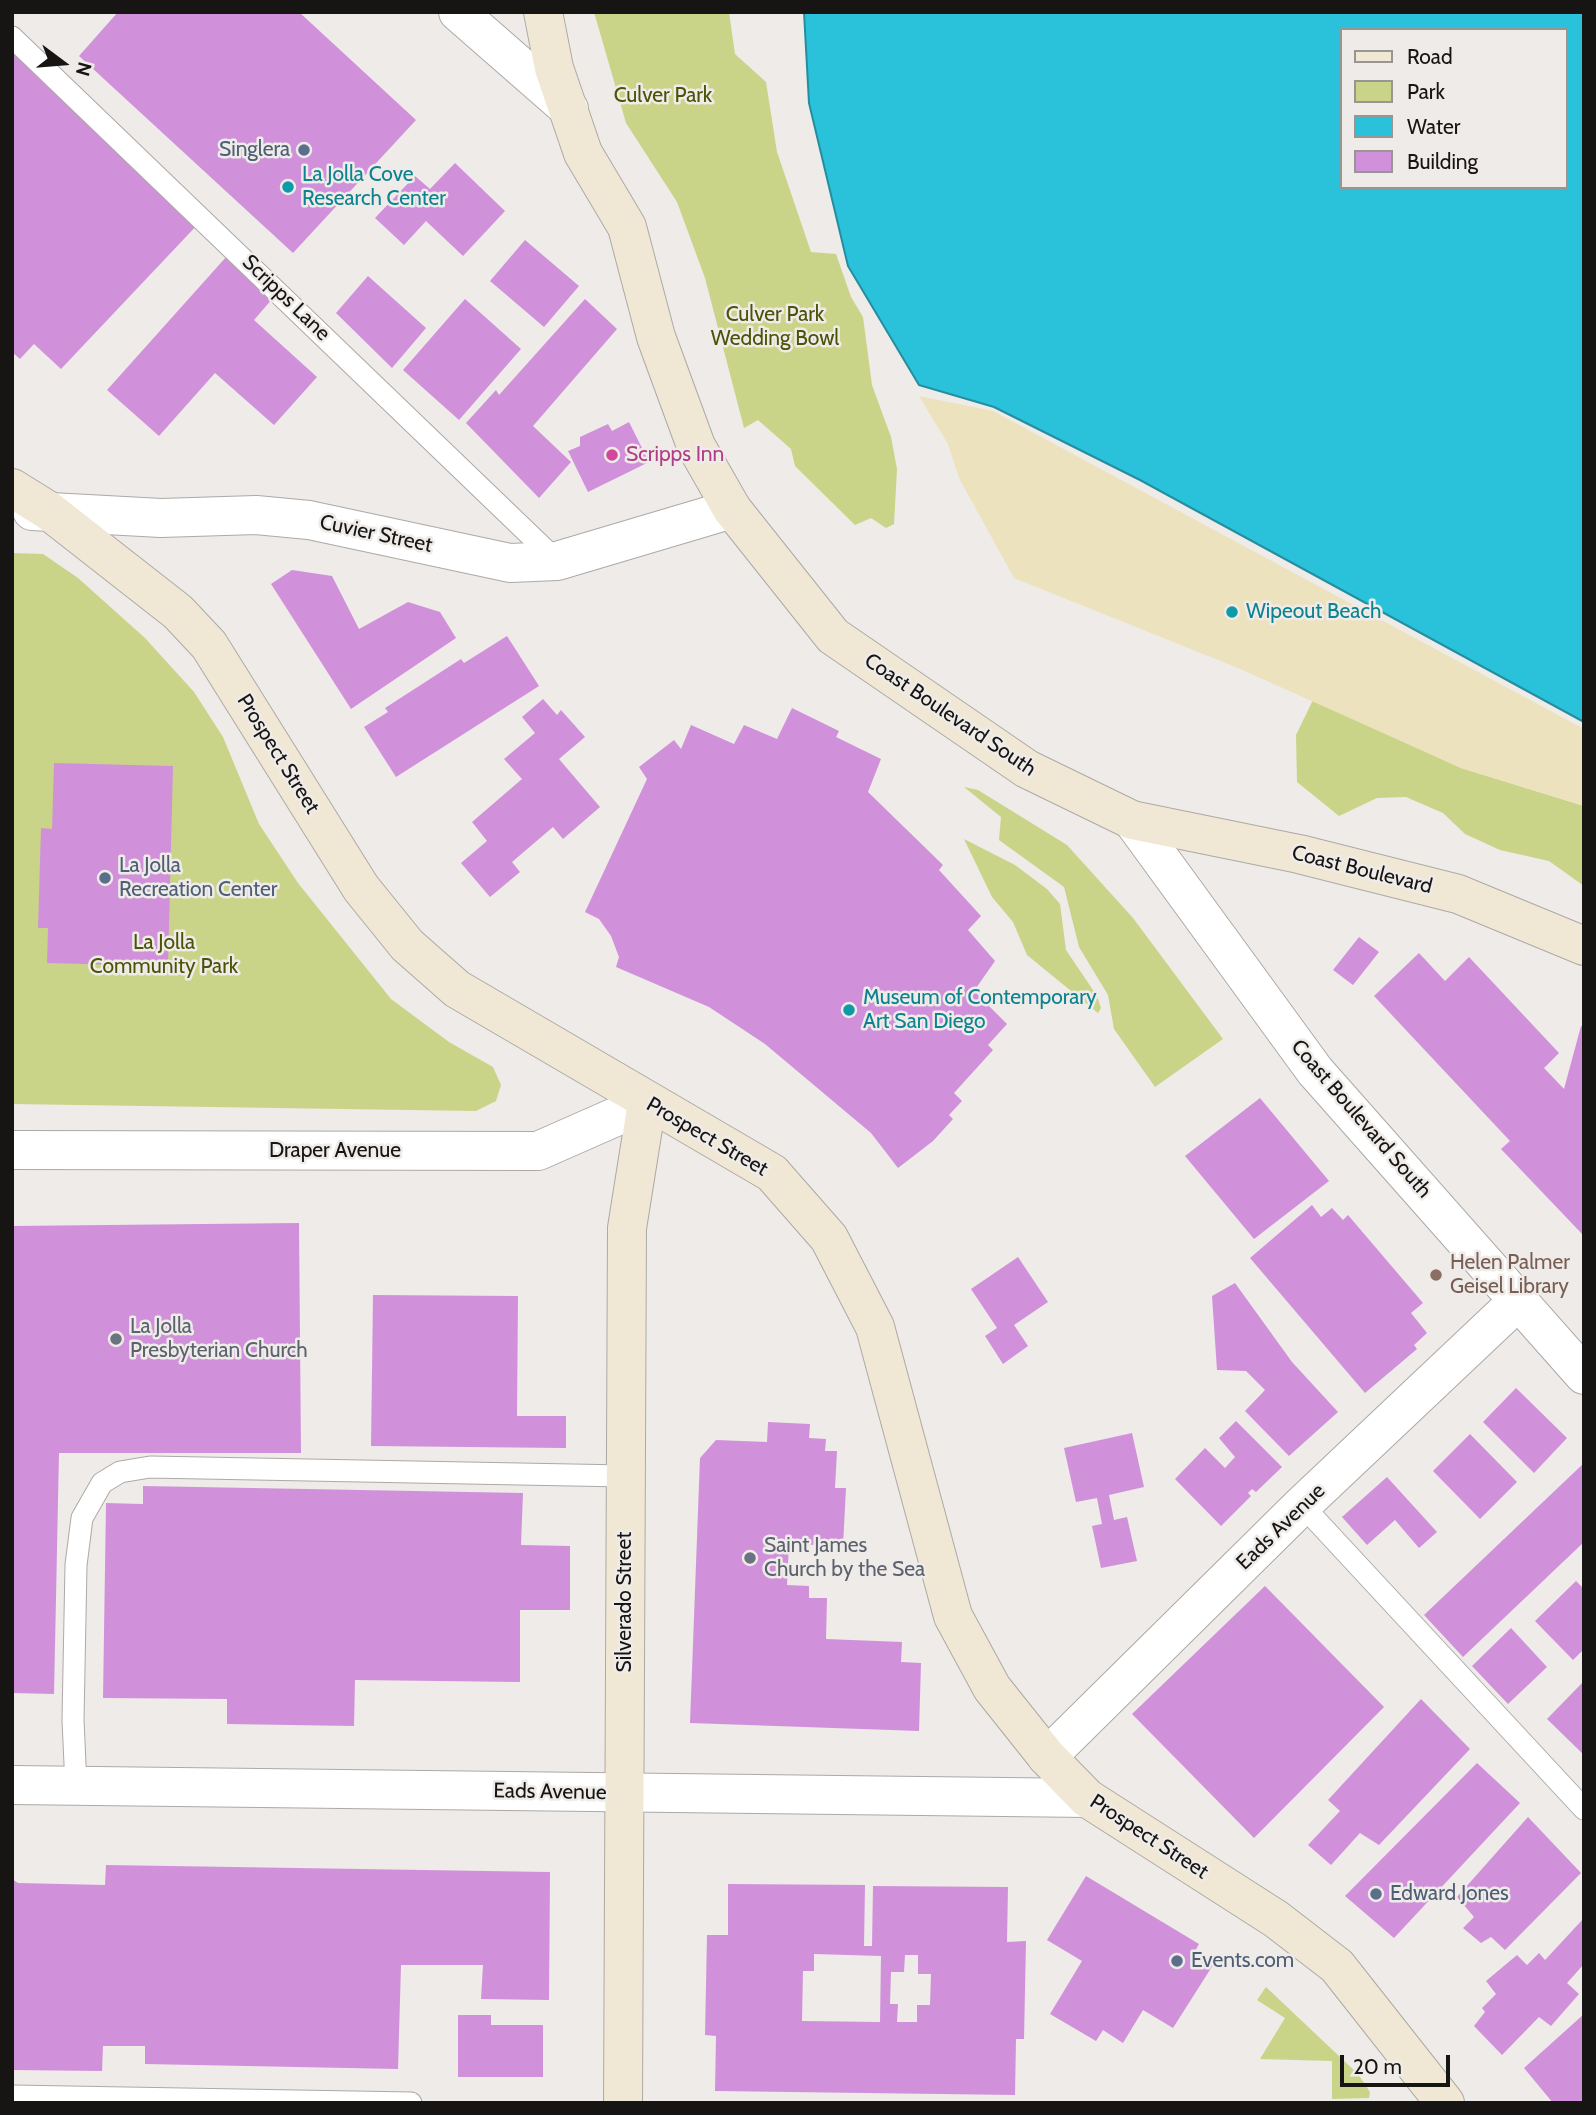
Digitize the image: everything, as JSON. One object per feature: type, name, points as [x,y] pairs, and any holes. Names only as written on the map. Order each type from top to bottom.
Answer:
[{"type":"street","points":[[458,12],[569,109]]},
{"type":"street","points":[[543,12],[554,68],[569,109]]},
{"type":"street","name":"Coast Boulevard South","points":[[569,109],[583,153],[627,227],[656,337],[696,446],[732,509],[832,636],[1027,769],[1132,820],[1315,1071],[1584,1375]]},
{"type":"street","name":"Prospect Street","points":[[12,488],[30,511],[178,612],[209,645],[360,888],[407,945],[457,989],[647,1103],[772,1173],[829,1238],[875,1327],[953,1616],[992,1688],[1047,1757],[1087,1798],[1276,1919],[1337,1966],[1445,2103]]},
{"type":"street","name":"Cuvier Street","points":[[30,511],[161,518],[256,515],[309,520],[510,563],[557,561],[732,509]]},
{"type":"street","name":"Coast Boulevard","points":[[1132,820],[1299,854],[1458,894],[1584,946]]},
{"type":"street","name":"Draper Avenue","points":[[12,1150],[538,1151],[647,1103]]},
{"type":"street","name":"Silverado Street","points":[[623,2103],[627,1228],[647,1103]]},
{"type":"street","name":"Eads Avenue","points":[[1047,1757],[1302,1505],[1519,1300]]},
{"type":"street","name":"Eads Avenue","points":[[12,1785],[1087,1798]]},
{"type":"lane","name":"Scripps Lane","points":[[12,37],[557,561]]},
{"type":"lane","points":[[76,1786],[73,1720],[82,1518],[102,1483],[120,1472],[149,1467],[625,1476]]},
{"type":"lane","points":[[1302,1505],[1584,1810]]},
{"type":"lane","points":[[12,2096],[411,2103]]},
{"type":"green space","points":[[594,12],[729,12],[735,54],[766,82],[777,152],[811,252],[836,254],[851,297],[863,317],[872,385],[891,437],[897,469],[894,524],[886,528],[871,518],[855,525],[795,466],[791,449],[758,420],[744,428],[705,278],[677,202],[626,123]]},
{"type":"green space","name":"La Jolla Community Park","points":[[12,553],[43,554],[78,578],[145,638],[194,692],[223,737],[259,824],[298,883],[391,999],[449,1042],[493,1067],[501,1085],[496,1101],[476,1111],[12,1104]]},
{"type":"green space","points":[[1313,700],[1461,768],[1584,806],[1584,886],[1549,861],[1500,850],[1465,834],[1443,813],[1406,797],[1377,798],[1339,816],[1297,782],[1296,735]]},
{"type":"green space","points":[[964,787],[978,790],[1067,845],[1133,918],[1223,1039],[1155,1087],[1114,1029],[1108,995],[1079,947],[1064,887],[999,840],[1001,817]]},
{"type":"green space","points":[[964,839],[1015,865],[1047,889],[1060,904],[1066,950],[1097,996],[1101,1008],[1098,1013],[1027,955],[1013,922],[992,897]]},
{"type":"green space","points":[[1266,1987],[1358,2074],[1370,2092],[1369,2098],[1332,2099],[1332,2061],[1260,2059],[1285,2018],[1257,2000]]},
{"type":"sand","name":"Wipeout Beach","points":[[919,396],[993,411],[1584,729],[1584,806],[1461,768],[1238,668],[1014,578],[959,478],[948,444]]},
{"type":"water","points":[[804,12],[1584,12],[1584,722],[1140,480],[994,407],[919,385],[848,266],[809,103]]},
{"type":"building","name":"La Jolla Cove Research Center","points":[[118,12],[299,12],[416,120],[293,253],[79,56]]},
{"type":"building","points":[[12,42],[200,222],[61,369],[34,344],[20,359],[12,352]]},
{"type":"building","points":[[455,163],[505,211],[463,256],[426,221],[404,245],[375,218],[415,176],[430,189]]},
{"type":"building","points":[[525,240],[579,286],[544,327],[490,281]]},
{"type":"building","points":[[227,256],[273,298],[254,320],[317,377],[274,425],[215,373],[159,436],[107,390]]},
{"type":"building","points":[[368,276],[426,328],[392,368],[336,313]]},
{"type":"building","points":[[465,299],[521,349],[459,420],[403,370]]},
{"type":"building","points":[[585,299],[617,329],[533,426],[571,462],[539,498],[466,423],[496,390],[499,395]]},
{"type":"building","points":[[629,422],[649,462],[588,492],[568,451],[580,446],[580,437],[608,424],[612,431]]},
{"type":"building","points":[[292,570],[332,576],[359,629],[408,602],[440,612],[456,638],[351,709],[271,584]]},
{"type":"building","points":[[507,636],[539,686],[396,777],[364,727],[388,712],[385,708],[461,659],[464,663]]},
{"type":"building","points":[[543,699],[557,715],[561,710],[585,737],[559,759],[600,807],[563,839],[553,827],[512,862],[520,872],[490,897],[461,863],[487,841],[472,822],[522,779],[504,759],[535,733],[522,717]]},
{"type":"building","points":[[792,708],[839,731],[836,737],[881,759],[868,792],[943,865],[939,870],[981,916],[968,930],[995,961],[974,991],[1007,1024],[988,1045],[993,1050],[954,1093],[962,1101],[949,1115],[953,1119],[933,1141],[898,1168],[871,1133],[765,1044],[709,1007],[616,967],[619,957],[611,936],[599,919],[585,912],[647,779],[639,767],[674,740],[681,749],[691,725],[734,744],[744,725],[777,739]]},
{"type":"building","name":"La Jolla Recreation Center","points":[[54,763],[173,766],[168,966],[47,963],[48,928],[38,928],[41,828],[52,829]]},
{"type":"building","points":[[1359,937],[1379,952],[1353,985],[1333,970]]},
{"type":"building","points":[[1419,953],[1445,981],[1469,957],[1559,1053],[1544,1068],[1564,1089],[1581,1026],[1584,1027],[1584,1236],[1501,1149],[1510,1141],[1374,996]]},
{"type":"building","points":[[1260,1098],[1329,1181],[1254,1239],[1185,1156]]},
{"type":"building","points":[[1312,1205],[1321,1217],[1332,1208],[1343,1220],[1348,1215],[1423,1303],[1411,1313],[1427,1333],[1414,1345],[1417,1349],[1365,1393],[1250,1258]]},
{"type":"building","name":"La Jolla Presbyterian Church","points":[[299,1223],[301,1453],[59,1453],[54,1694],[12,1693],[12,1226]]},
{"type":"building","points":[[1018,1257],[1048,1302],[1014,1325],[1028,1346],[1003,1364],[985,1336],[997,1328],[971,1289]]},
{"type":"building","points":[[1235,1283],[1292,1362],[1338,1412],[1289,1456],[1245,1411],[1265,1390],[1246,1371],[1217,1370],[1212,1296]]},
{"type":"building","points":[[373,1295],[518,1296],[517,1416],[566,1416],[566,1448],[371,1446]]},
{"type":"building","points":[[1516,1388],[1567,1438],[1534,1473],[1483,1422]]},
{"type":"building","points":[[1236,1421],[1282,1467],[1256,1492],[1252,1489],[1248,1493],[1251,1496],[1221,1526],[1175,1479],[1205,1448],[1225,1468],[1235,1457],[1219,1438]]},
{"type":"building","points":[[768,1422],[810,1424],[809,1438],[826,1439],[825,1451],[837,1451],[835,1488],[846,1488],[843,1546],[789,1544],[787,1585],[809,1586],[809,1598],[827,1598],[826,1639],[902,1642],[901,1662],[921,1663],[919,1731],[690,1723],[700,1458],[716,1440],[767,1442]]},
{"type":"building","points":[[1132,1433],[1144,1487],[1109,1495],[1114,1520],[1127,1517],[1137,1561],[1101,1568],[1092,1526],[1102,1524],[1097,1498],[1076,1502],[1064,1448]]},
{"type":"building","points":[[1470,1434],[1517,1482],[1480,1519],[1433,1471]]},
{"type":"building","points":[[1584,1463],[1584,1542],[1463,1657],[1424,1615]]},
{"type":"building","points":[[1387,1477],[1437,1532],[1419,1548],[1395,1520],[1367,1545],[1342,1517]]},
{"type":"building","points":[[143,1486],[523,1493],[521,1545],[570,1546],[570,1610],[520,1610],[520,1682],[355,1680],[354,1726],[227,1724],[227,1699],[103,1698],[106,1503],[143,1504]]},
{"type":"building","points":[[1576,1581],[1584,1589],[1584,1649],[1573,1660],[1535,1621]]},
{"type":"building","points":[[1265,1586],[1384,1707],[1254,1838],[1132,1714]]},
{"type":"building","points":[[1511,1628],[1547,1667],[1508,1704],[1472,1666]]},
{"type":"building","points":[[1584,1681],[1584,1755],[1547,1719]]},
{"type":"building","points":[[1421,1699],[1470,1749],[1379,1845],[1360,1833],[1331,1865],[1308,1845],[1340,1811],[1328,1800]]},
{"type":"building","points":[[1477,1763],[1520,1803],[1394,1938],[1345,1896]]},
{"type":"building","points":[[1528,1817],[1581,1873],[1505,1950],[1491,1937],[1481,1943],[1463,1928],[1474,1917],[1457,1897]]},
{"type":"building","points":[[106,1865],[550,1872],[549,2000],[481,1999],[483,1965],[401,1965],[398,2069],[145,2064],[145,2046],[103,2046],[102,2071],[12,2070],[12,1879],[18,1883],[105,1885]]},
{"type":"building","points":[[1086,1876],[1199,1944],[1194,1953],[1213,1965],[1173,2028],[1143,2010],[1123,2043],[1103,2030],[1096,2041],[1050,2014],[1082,1961],[1047,1940]]},
{"type":"building","points":[[728,1884],[865,1885],[864,1946],[872,1946],[873,1886],[1008,1887],[1007,1942],[1026,1941],[1024,2039],[1016,2039],[1015,2095],[715,2091],[716,2036],[705,2035],[707,1935],[728,1935]],"holes":[[[814,1954],[881,1956],[880,2022],[802,2021],[803,1971],[814,1971]],[[905,1955],[918,1955],[918,1974],[931,1974],[930,2005],[917,2005],[917,2022],[897,2022],[898,2004],[890,2004],[891,1972],[904,1972]]]},
{"type":"building","points":[[1584,1918],[1584,1964],[1567,1983],[1579,1994],[1551,2026],[1539,2017],[1502,2055],[1474,2026],[1485,2012],[1482,2008],[1496,1994],[1486,1981],[1517,1955],[1527,1965],[1539,1953],[1545,1960]]},
{"type":"building","points":[[1584,2014],[1584,2103],[1553,2103],[1524,2068]]},
{"type":"building","points":[[458,2015],[491,2015],[491,2025],[543,2025],[543,2077],[458,2077]]},
{"type":"place","name":"Singlera","points":[[304,150]]},
{"type":"place","name":"La Jolla Cove Research Center","points":[[288,187]]},
{"type":"place","name":"Scripps Inn","points":[[612,455]]},
{"type":"place","name":"Wipeout Beach","points":[[1232,612]]},
{"type":"place","name":"La Jolla Recreation Center","points":[[105,878]]},
{"type":"place","name":"Museum of Contemporary Art San Diego","points":[[849,1010]]},
{"type":"place","name":"Helen Palmer Geisel Library","points":[[1436,1275]]},
{"type":"place","name":"La Jolla Presbyterian Church","points":[[116,1339]]},
{"type":"place","name":"Saint James Church by the Sea","points":[[750,1558]]},
{"type":"place","name":"Edward Jones","points":[[1376,1894]]},
{"type":"place","name":"Events.com","points":[[1177,1961]]},
{"type":"park label","name":"Culver Park","points":[[663,96]]},
{"type":"park label","name":"Culver Park Wedding Bowl","points":[[775,327]]}]
